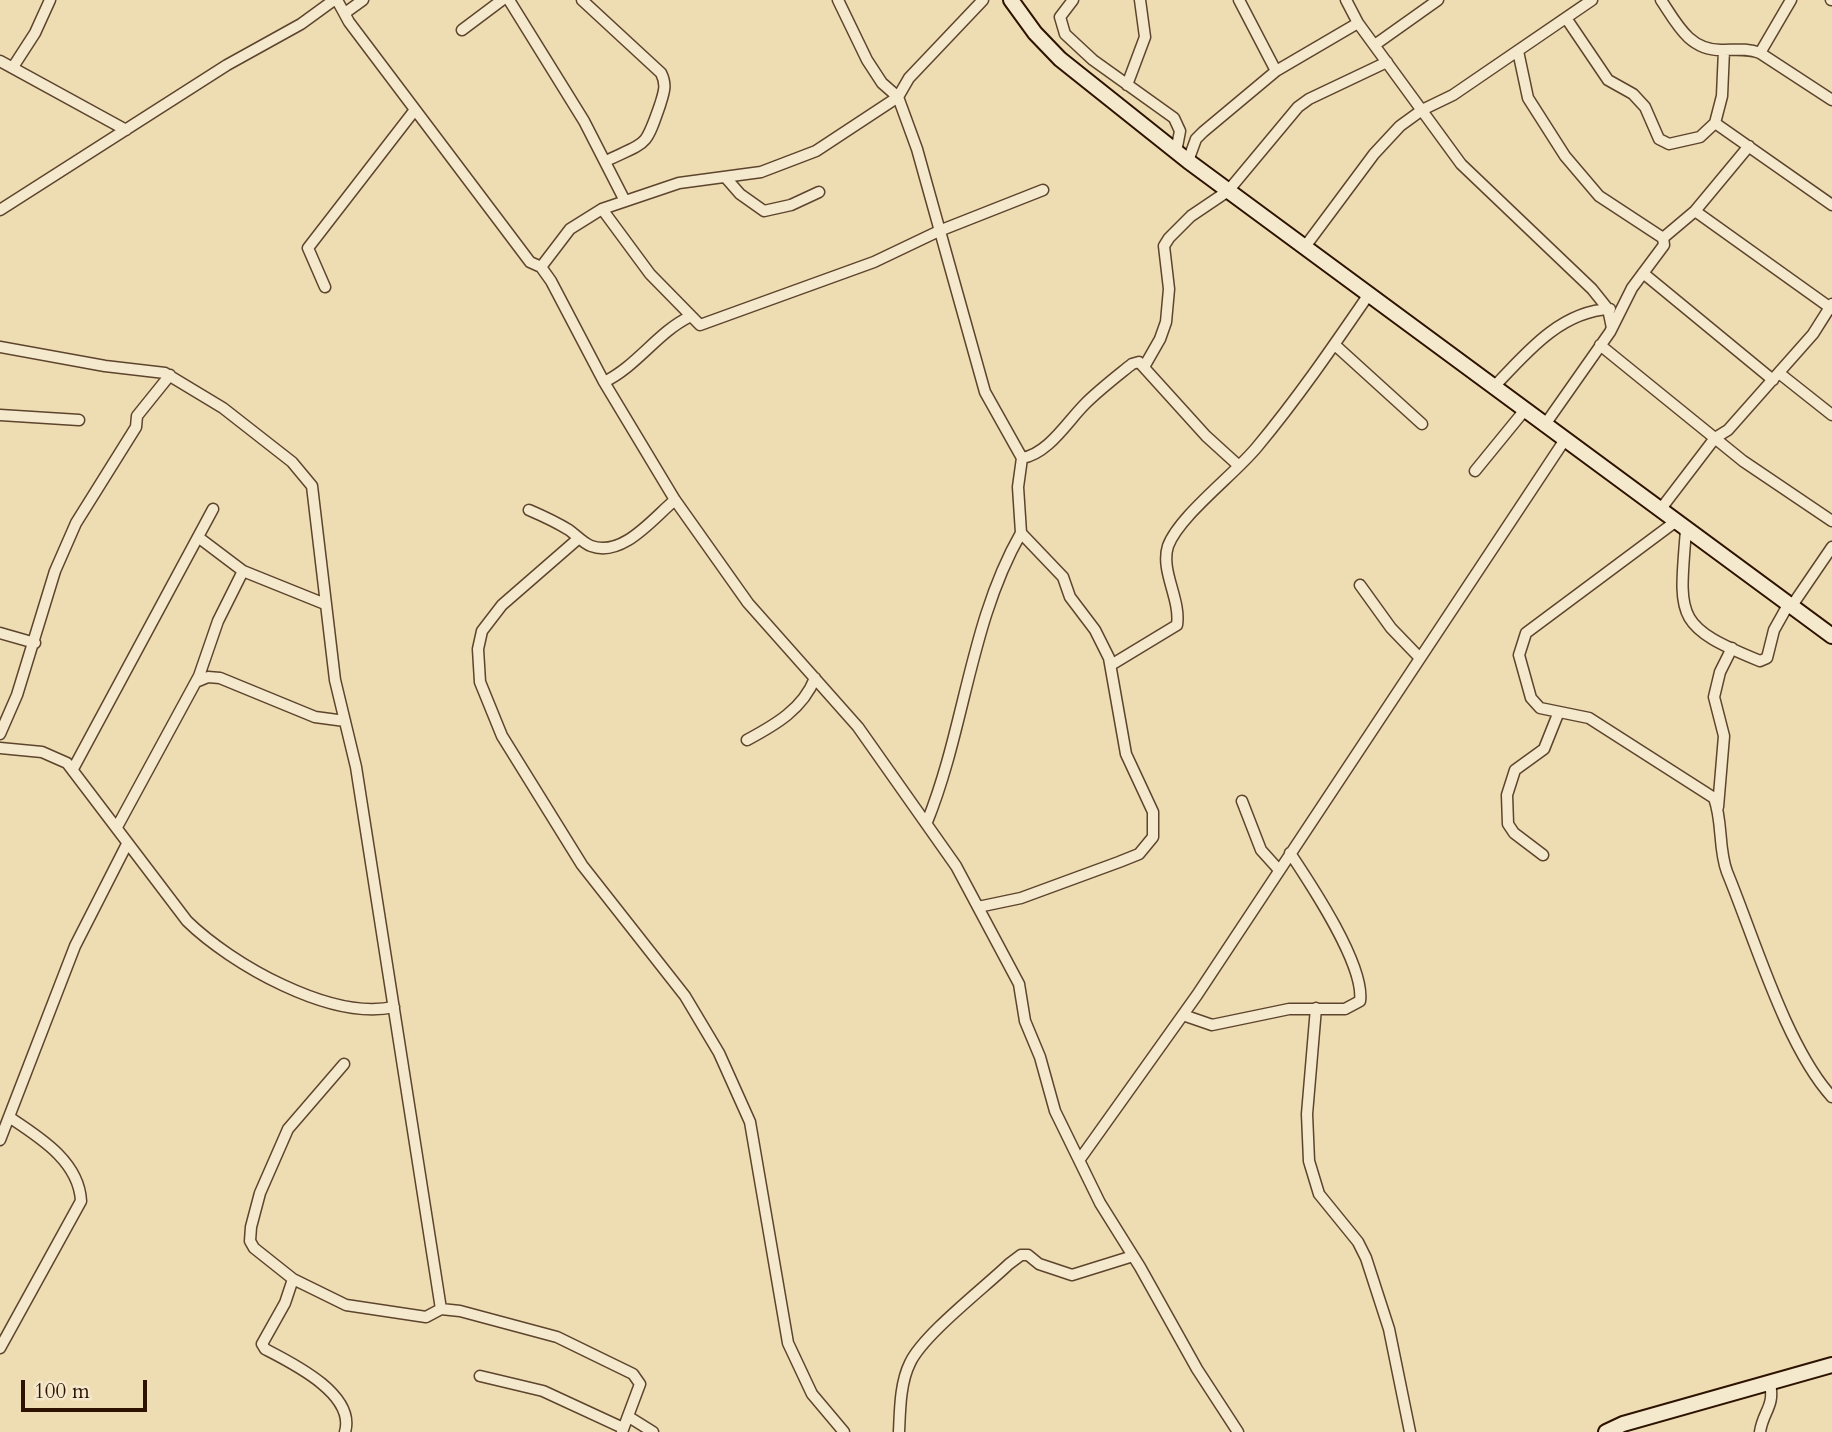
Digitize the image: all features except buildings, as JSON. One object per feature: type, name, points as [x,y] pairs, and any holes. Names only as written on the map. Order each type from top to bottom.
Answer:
[{"type":"main road","points":[[1011,0],[1035,33],[1059,59],[1182,156],[1367,296],[1832,636]]},
{"type":"main road","points":[[1606,1432],[1623,1424],[1832,1366]]},
{"type":"street","points":[[13,67],[35,33],[50,0]]},
{"type":"street","points":[[0,210],[227,65],[301,24],[336,0],[414,111],[519,249],[535,266],[541,267],[559,293],[570,321],[604,382],[676,500],[748,603],[874,748],[956,866],[1018,984],[1025,1021],[1040,1057],[1055,1111],[1100,1203],[1197,1369],[1238,1432]]},
{"type":"street","points":[[345,13],[363,0]]},
{"type":"street","points":[[462,30],[502,0]]},
{"type":"street","points":[[509,0],[606,161],[625,201]]},
{"type":"street","points":[[582,0],[661,73],[666,88],[652,135],[636,147],[606,161]]},
{"type":"street","points":[[838,0],[867,60],[882,83],[898,97],[917,149],[985,393],[1022,458],[1018,496],[1021,533],[1005,565],[977,640],[957,734],[927,822]]},
{"type":"street","points":[[541,267],[570,229],[602,209],[679,183],[761,172],[816,151],[898,97],[909,78],[983,0]]},
{"type":"street","points":[[1073,0],[1060,17],[1065,34],[1093,60],[1180,125],[1182,156]]},
{"type":"street","points":[[1128,85],[1145,37],[1140,0]]},
{"type":"street","points":[[1239,0],[1276,71]]},
{"type":"street","points":[[1346,0],[1358,23],[1376,44],[1461,164],[1592,289],[1608,309],[1612,328]]},
{"type":"street","points":[[1376,44],[1438,0]]},
{"type":"street","points":[[1304,248],[1374,154],[1401,126],[1422,110],[1453,95],[1592,0]]},
{"type":"street","points":[[1661,0],[1692,43],[1710,50],[1749,49],[1760,53],[1832,100]]},
{"type":"street","points":[[1760,53],[1791,0]]},
{"type":"street","points":[[1566,18],[1608,80],[1633,94],[1645,107],[1659,139],[1668,144],[1687,142],[1700,137],[1716,123],[1722,96],[1724,50]]},
{"type":"street","points":[[1182,156],[1203,132],[1276,71],[1358,23]]},
{"type":"street","points":[[1518,51],[1528,98],[1565,156],[1599,196],[1663,238],[1664,245],[1643,273],[1612,328],[1544,426]]},
{"type":"street","points":[[0,61],[127,130]]},
{"type":"street","points":[[1144,367],[1166,322],[1169,289],[1164,246],[1191,216],[1228,191],[1298,107],[1309,99],[1387,62]]},
{"type":"street","points":[[325,287],[308,248],[414,111]]},
{"type":"street","points":[[1716,123],[1832,205]]},
{"type":"street","points":[[1663,238],[1695,211],[1749,146]]},
{"type":"street","points":[[726,178],[740,194],[764,211],[791,205],[819,192]]},
{"type":"street","points":[[602,209],[650,274],[689,317],[700,325],[874,262],[939,231],[1043,190]]},
{"type":"street","points":[[1660,510],[1715,438],[1728,430],[1776,377],[1813,334],[1831,307],[1695,211]]},
{"type":"street","points":[[1643,273],[1776,377],[1832,415]]},
{"type":"street","points":[[1111,665],[1177,625],[1179,608],[1167,562],[1167,550],[1180,529],[1239,466],[1312,378],[1367,296]]},
{"type":"street","points":[[1493,388],[1565,321],[1592,310],[1621,309]]},
{"type":"street","points":[[604,382],[620,374],[665,332],[689,317]]},
{"type":"street","points":[[1335,345],[1422,424]]},
{"type":"street","points":[[1600,345],[1715,438],[1832,521]]},
{"type":"street","points":[[0,347],[170,375],[223,408],[292,462],[312,486],[335,680],[356,767],[441,1309]]},
{"type":"street","points":[[1022,458],[1042,449],[1085,403],[1132,364],[1139,362],[1206,436],[1239,466]]},
{"type":"street","points":[[0,733],[35,643],[55,571],[76,523],[136,426],[137,416],[170,375]]},
{"type":"street","points":[[1475,471],[1524,411]]},
{"type":"street","points":[[0,415],[79,420]]},
{"type":"street","points":[[1080,1159],[1183,1015],[1418,656],[1477,575],[1564,441]]},
{"type":"street","points":[[529,510],[558,523],[595,547],[621,544],[676,500]]},
{"type":"street","points":[[73,769],[213,509]]},
{"type":"street","points":[[1681,526],[1683,609],[1698,631],[1760,661],[1768,658],[1774,630],[1832,547]]},
{"type":"street","points":[[1681,526],[1526,633],[1519,655],[1531,698],[1540,708],[1589,719],[1615,733],[1638,751],[1714,798],[1718,808]]},
{"type":"street","points":[[978,907],[1021,898],[1119,862],[1139,854],[1153,838],[1153,812],[1126,754],[1111,665],[1095,629],[1070,597],[1063,577],[1021,533]]},
{"type":"street","points":[[198,537],[243,571],[325,604]]},
{"type":"street","points":[[579,538],[502,605],[482,631],[478,649],[480,682],[502,736],[582,865],[685,996],[719,1054],[750,1122],[788,1343],[812,1394],[844,1432]]},
{"type":"street","points":[[117,827],[196,682],[219,621],[243,571]]},
{"type":"street","points":[[1360,585],[1391,628],[1418,656]]},
{"type":"street","points":[[0,633],[35,643]]},
{"type":"street","points":[[1732,648],[1720,672],[1714,697],[1724,736],[1718,808],[1721,856],[1790,1029],[1822,1087],[1832,1097]]},
{"type":"street","points":[[196,682],[208,677],[220,678],[315,718],[345,721]]},
{"type":"street","points":[[747,740],[791,712],[810,693],[815,678]]},
{"type":"street","points":[[1544,855],[1514,833],[1508,824],[1507,795],[1515,770],[1544,748],[1558,714]]},
{"type":"street","points":[[0,748],[42,752],[67,763],[187,921],[203,936],[245,965],[306,994],[347,1008],[381,1010],[394,1007]]},
{"type":"street","points":[[1242,800],[1261,850],[1279,870]]},
{"type":"street","points":[[0,1140],[75,946],[127,844]]},
{"type":"street","points":[[1183,1015],[1212,1026],[1270,1012],[1316,1008],[1345,1009],[1356,1005],[1360,995],[1340,937],[1290,853]]},
{"type":"street","points":[[1316,1008],[1307,1114],[1308,1161],[1319,1194],[1358,1242],[1366,1258],[1389,1329],[1410,1432]]},
{"type":"street","points":[[344,1064],[288,1129],[260,1193],[251,1227],[250,1241],[254,1248],[293,1279],[346,1305],[426,1317],[441,1309],[468,1313],[557,1338],[633,1374],[640,1384],[623,1430],[543,1391],[480,1376]]},
{"type":"street","points":[[0,1349],[81,1201],[80,1189],[52,1145],[9,1117]]},
{"type":"street","points":[[899,1432],[904,1377],[911,1361],[923,1345],[1009,1264],[1021,1255],[1028,1255],[1039,1264],[1072,1275],[1133,1256]]},
{"type":"street","points":[[293,1279],[285,1303],[262,1345],[333,1394],[344,1407],[347,1418],[345,1432]]},
{"type":"street","points":[[1760,1432],[1762,1420],[1772,1403],[1770,1383]]},
{"type":"street","points":[[629,1417],[653,1432]]}]
